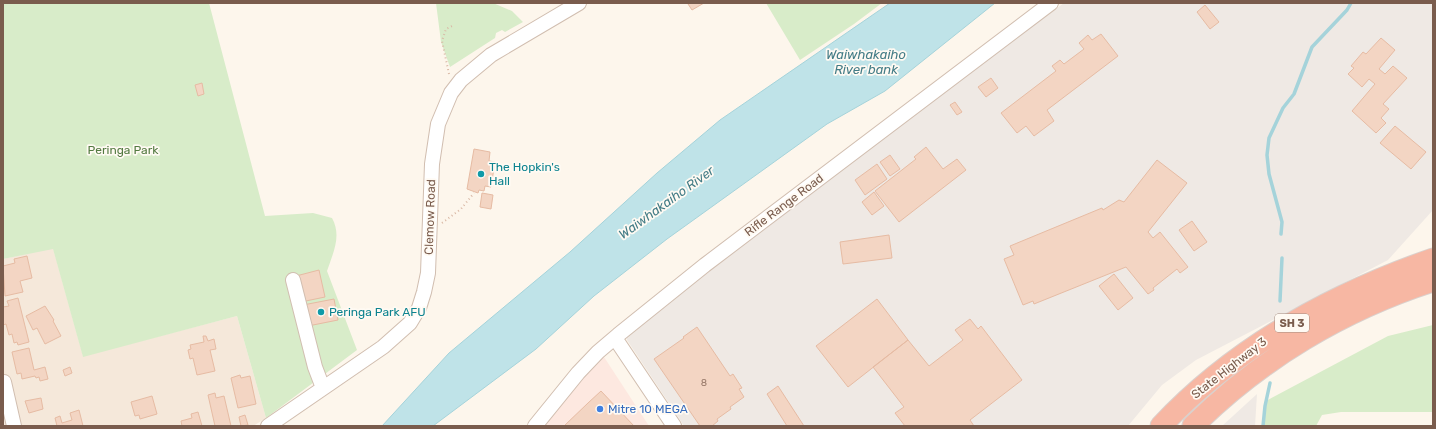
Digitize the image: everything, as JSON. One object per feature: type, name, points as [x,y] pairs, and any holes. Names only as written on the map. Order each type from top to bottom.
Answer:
[{"type":"highway","name":"State Highway 3","points":[[1161,426],[1201,388],[1232,363],[1294,322],[1330,301],[1365,285],[1433,259]]},
{"type":"highway","name":"State Highway 3","points":[[1193,426],[1236,387],[1294,345],[1366,307],[1433,281]]},
{"type":"street","name":"Clemow Road","points":[[268,426],[383,347],[410,323],[419,308],[428,273],[432,164],[438,124],[451,94],[461,80],[491,55],[579,3]]},
{"type":"street","name":"Rifle Range Road","points":[[535,426],[578,373],[598,352],[615,338],[705,265],[1051,3]]},
{"type":"street","points":[[293,280],[315,367],[323,388]]},
{"type":"street","points":[[615,338],[674,426]]},
{"type":"street","points":[[4,382],[14,426]]},
{"type":"path","points":[[448,68],[442,41],[446,29],[452,26]]},
{"type":"path","points":[[441,225],[461,209],[474,192]]},
{"type":"shaded area","points":[[1064,3],[1433,3],[1433,210],[1388,260],[1196,360],[1162,385],[1128,426],[684,426],[627,340],[626,328]]},
{"type":"shaded area","points":[[53,248],[83,356],[237,316],[266,418],[253,426],[3,426],[3,259]]},
{"type":"shaded area","points":[[604,357],[649,426],[536,426],[556,399]]},
{"type":"shaded area","points":[[1257,394],[1255,426],[1222,426]]},
{"type":"green space","name":"Peringa Park","points":[[3,3],[209,3],[265,216],[313,213],[332,218],[336,231],[336,244],[327,271],[357,350],[266,418],[237,316],[83,357],[53,249],[3,259]]},
{"type":"green space","points":[[436,3],[493,3],[512,11],[523,22],[505,32],[502,30],[496,33],[495,38],[450,67],[441,42]]},
{"type":"green space","points":[[766,3],[882,3],[854,24],[800,60]]},
{"type":"green space","points":[[1433,325],[1433,412],[1341,412],[1322,415],[1316,426],[1264,426],[1264,402],[1388,336]]},
{"type":"water","name":"Waiwhakaiho River bank","points":[[890,3],[995,3],[885,91],[827,124],[667,239],[594,296],[536,349],[433,426],[382,426],[449,353],[570,252],[657,173],[720,120]]},
{"type":"building","points":[[704,3],[692,10],[688,4]]},
{"type":"building","points":[[1205,5],[1219,22],[1210,29],[1197,12]]},
{"type":"building","points":[[1101,34],[1118,56],[1047,110],[1054,121],[1034,136],[1026,126],[1017,133],[1001,113],[1056,71],[1052,66],[1060,60],[1064,64],[1084,49],[1079,43],[1088,35],[1092,40]]},
{"type":"building","points":[[1381,38],[1395,50],[1379,69],[1385,74],[1393,66],[1407,78],[1383,104],[1389,109],[1381,118],[1386,123],[1376,133],[1352,111],[1375,84],[1369,79],[1362,87],[1348,74],[1354,68],[1351,66],[1363,52],[1366,54]]},
{"type":"building","points":[[991,78],[998,88],[986,97],[978,87]]},
{"type":"building","points":[[202,83],[204,94],[198,96],[195,85]]},
{"type":"building","points":[[955,102],[962,112],[957,115],[950,105]]},
{"type":"building","points":[[1395,126],[1426,152],[1411,169],[1380,143]]},
{"type":"building","points":[[926,147],[943,169],[957,159],[966,170],[899,222],[875,191],[916,159],[914,157]]},
{"type":"building","name":"The Hopkin's Hall","points":[[474,149],[490,152],[489,161],[495,162],[491,187],[485,186],[484,191],[479,190],[478,193],[467,189]]},
{"type":"building","points":[[890,155],[900,169],[890,176],[880,162]]},
{"type":"building","points":[[1157,160],[1187,183],[1148,232],[1153,238],[1160,232],[1188,267],[1180,273],[1177,269],[1153,288],[1154,290],[1148,294],[1126,267],[1034,304],[1033,301],[1023,305],[1004,259],[1014,255],[1010,246],[1102,208],[1103,210],[1119,200],[1124,202]]},
{"type":"building","points":[[877,164],[887,179],[865,195],[855,180]]},
{"type":"building","points":[[874,192],[884,206],[872,215],[862,202]]},
{"type":"building","points":[[482,193],[493,195],[491,209],[480,207]]},
{"type":"building","points":[[1192,221],[1207,242],[1194,251],[1179,230]]},
{"type":"building","points":[[889,235],[892,258],[843,264],[840,242]]},
{"type":"building","points":[[27,256],[32,278],[20,281],[23,292],[5,296],[3,266],[15,263],[14,259]]},
{"type":"building","points":[[319,270],[325,297],[301,302],[296,276]]},
{"type":"building","points":[[1114,274],[1133,298],[1118,310],[1099,286]]},
{"type":"building","points":[[18,298],[29,342],[18,345],[17,342],[14,343],[12,334],[9,335],[6,324],[3,325],[3,307],[9,306],[7,301]]},
{"type":"building","name":"Peringa Park AFU","points":[[334,299],[338,320],[308,326],[303,305]]},
{"type":"building","points":[[877,299],[908,340],[848,387],[816,346]]},
{"type":"building","points":[[45,306],[54,320],[53,321],[61,336],[45,344],[37,328],[33,330],[26,316]]},
{"type":"building","points":[[970,319],[978,329],[981,326],[1022,380],[970,420],[974,426],[905,426],[895,413],[904,407],[873,367],[908,340],[929,366],[963,340],[955,330]]},
{"type":"building","points":[[697,327],[730,376],[733,374],[742,388],[739,389],[744,397],[730,407],[731,409],[717,419],[718,421],[712,426],[700,426],[654,359]]},
{"type":"building","points":[[203,336],[206,336],[208,341],[214,339],[216,349],[210,350],[215,371],[197,375],[193,358],[190,359],[188,350],[191,349],[190,345],[204,342]]},
{"type":"building","points":[[29,348],[34,370],[45,367],[48,379],[40,381],[39,377],[36,378],[35,376],[22,379],[21,373],[17,374],[12,352]]},
{"type":"building","points":[[70,367],[72,373],[65,376],[63,370]]},
{"type":"building","points":[[240,375],[241,378],[250,376],[256,404],[238,408],[231,378]]},
{"type":"building","points":[[778,386],[804,426],[787,426],[767,394]]},
{"type":"building","name":"Mitre 10 MEGA","points":[[601,391],[634,426],[564,426],[588,403]]},
{"type":"building","points":[[215,393],[216,398],[224,396],[231,426],[215,426],[208,395]]},
{"type":"building","points":[[152,396],[157,414],[140,419],[139,415],[135,416],[131,402]]},
{"type":"building","points":[[41,398],[43,409],[29,413],[25,401]]},
{"type":"building","points":[[79,410],[83,426],[57,426],[55,418],[60,416],[62,423],[72,420],[70,413]]},
{"type":"building","points":[[198,412],[202,426],[182,426],[181,421],[192,418],[191,414]]},
{"type":"building","points":[[245,415],[248,425],[241,426],[239,417]]},
{"type":"waterway","points":[[1281,234],[1282,222],[1269,174],[1267,155],[1269,138],[1283,108],[1294,94],[1312,47],[1347,10],[1351,3]]},
{"type":"waterway","points":[[1280,301],[1282,258]]},
{"type":"waterway","points":[[1263,426],[1265,406],[1270,383]]},
{"type":"place","name":"The Hopkin's Hall","points":[[481,174]]},
{"type":"place","name":"Peringa Park AFU","points":[[321,312]]},
{"type":"place","name":"Mitre 10 MEGA","points":[[600,409]]},
{"type":"water label","name":"Waiwhakaiho River","points":[[666,202]]}]
